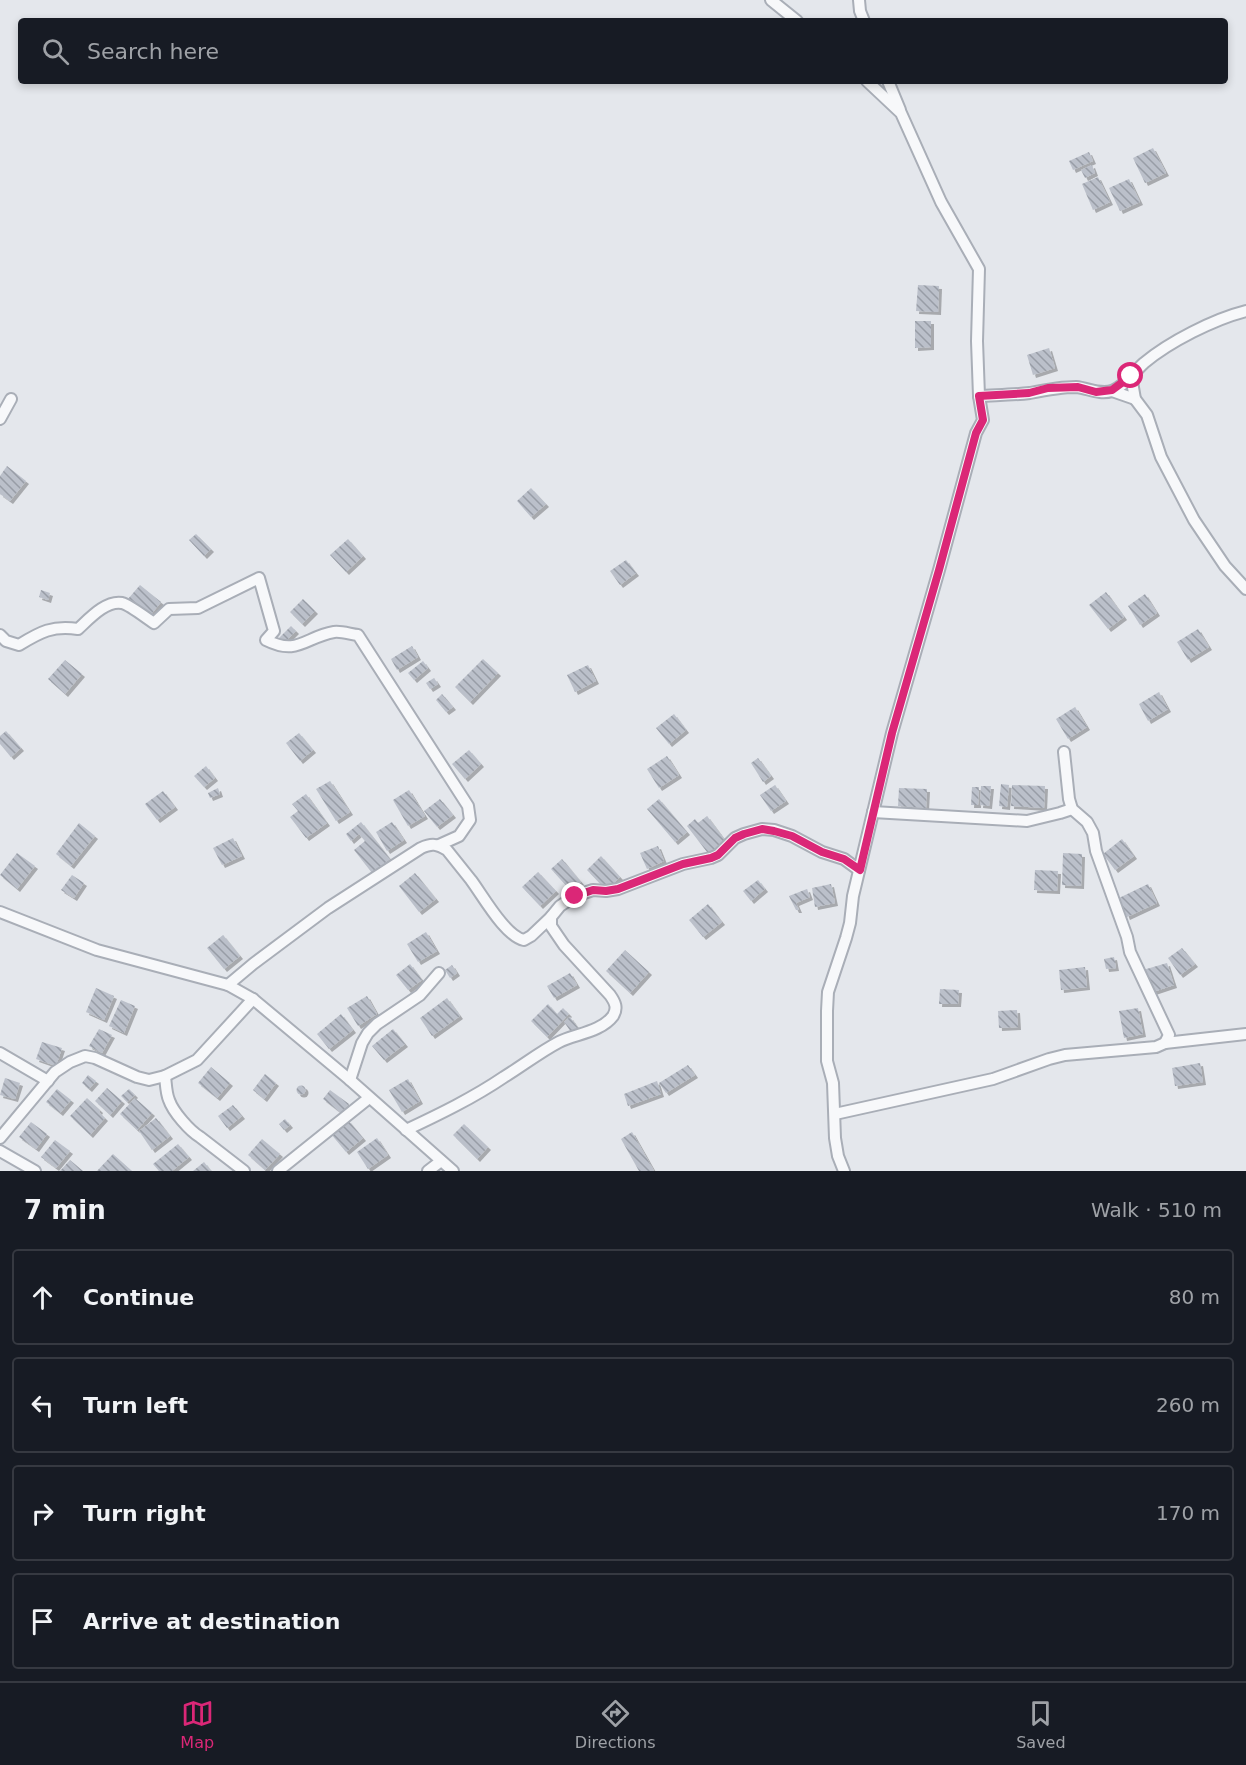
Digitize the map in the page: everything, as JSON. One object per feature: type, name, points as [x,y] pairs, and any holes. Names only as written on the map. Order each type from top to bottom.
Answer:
[{"type":"street","points":[[771,0],[792,18]]},
{"type":"street","points":[[859,0],[863,18]]},
{"type":"street","points":[[870,84],[901,113]]},
{"type":"street","points":[[844,1171],[838,1156],[835,1138],[832,1083],[826,1061],[828,992],[850,923],[853,896],[892,733],[976,433],[983,420],[979,396],[977,341],[979,269],[941,202],[889,84]]},
{"type":"street","points":[[1112,390],[1144,363],[1183,338],[1212,323],[1246,311]]},
{"type":"street","points":[[1131,376],[1135,399],[1147,415],[1161,457],[1194,520],[1225,566],[1246,589]]},
{"type":"street","points":[[979,396],[1078,387],[1096,392],[1112,390],[1135,399]]},
{"type":"street","points":[[0,419],[12,399]]},
{"type":"street","points":[[0,635],[6,641],[19,645],[39,633],[63,627],[78,628],[93,615],[112,604],[123,603],[154,623],[169,609],[198,608],[259,578],[274,631],[266,640],[285,647],[296,646],[335,632],[357,635],[468,806],[470,819],[459,836],[439,845]]},
{"type":"street","points":[[1064,752],[1072,809],[1087,822],[1093,833],[1096,851],[1130,952],[1169,1035],[1165,1043]]},
{"type":"street","points":[[873,812],[1027,820],[1072,809]]},
{"type":"street","points":[[228,985],[253,963],[328,908],[421,848],[431,844],[439,845],[447,850],[501,921],[518,939],[524,940],[552,917],[560,906],[575,896],[593,890],[618,889],[683,864],[711,858],[718,855],[735,838],[762,829],[792,836],[822,852],[844,859],[860,870]]},
{"type":"street","points":[[0,912],[97,950],[228,985],[253,999],[350,1080],[453,1171]]},
{"type":"street","points":[[406,1130],[458,1106],[558,1042],[592,1030],[613,1016],[616,1008],[615,1002],[564,945],[551,926],[552,917]]},
{"type":"street","points":[[350,1080],[362,1043],[368,1033],[377,1024],[420,995],[439,973]]},
{"type":"street","points":[[0,1138],[55,1072],[70,1062],[85,1056],[149,1080],[165,1076],[197,1060],[253,999]]},
{"type":"street","points":[[835,1114],[993,1079],[1065,1055],[1156,1047],[1165,1043],[1246,1034]]},
{"type":"street","points":[[0,1053],[48,1080]]},
{"type":"street","points":[[165,1076],[171,1106],[193,1133],[244,1171]]},
{"type":"street","points":[[278,1171],[369,1098]]},
{"type":"street","points":[[0,1151],[35,1171]]},
{"type":"street","points":[[428,1171],[441,1161]]},
{"type":"building","points":[[1153,148],[1166,173],[1145,183],[1133,158]]},
{"type":"building","points":[[1089,152],[1093,161],[1073,170],[1069,161]]},
{"type":"building","points":[[1092,165],[1095,173],[1085,178],[1081,170]]},
{"type":"building","points":[[1098,177],[1110,202],[1093,210],[1082,184]]},
{"type":"building","points":[[1129,179],[1140,202],[1120,211],[1109,188]]},
{"type":"building","points":[[918,285],[939,286],[938,312],[916,311]]},
{"type":"building","points":[[915,321],[931,321],[931,347],[915,348]]},
{"type":"building","points":[[1049,348],[1055,368],[1033,375],[1027,355]]},
{"type":"building","points":[[7,466],[26,481],[10,501],[0,494],[0,476]]},
{"type":"building","points":[[531,488],[546,504],[531,517],[517,501]]},
{"type":"building","points":[[196,534],[211,549],[204,556],[189,540]]},
{"type":"building","points":[[348,539],[363,556],[346,572],[330,555]]},
{"type":"building","points":[[626,560],[636,573],[620,585],[610,571]]},
{"type":"building","points":[[140,585],[161,602],[149,617],[128,599]]},
{"type":"building","points":[[41,590],[50,593],[48,600],[39,597]]},
{"type":"building","points":[[1106,592],[1124,617],[1108,629],[1089,605]]},
{"type":"building","points":[[1145,594],[1157,613],[1140,625],[1128,606]]},
{"type":"building","points":[[303,599],[315,611],[302,624],[290,612]]},
{"type":"building","points":[[291,626],[296,631],[283,644],[278,639]]},
{"type":"building","points":[[1198,629],[1209,647],[1188,660],[1177,642]]},
{"type":"building","points":[[412,646],[418,657],[397,670],[391,659]]},
{"type":"building","points":[[483,659],[498,673],[470,702],[455,687]]},
{"type":"building","points":[[65,660],[82,674],[65,694],[48,679]]},
{"type":"building","points":[[423,661],[428,668],[414,680],[408,673]]},
{"type":"building","points":[[588,665],[596,681],[575,692],[567,675]]},
{"type":"building","points":[[434,678],[438,684],[430,689],[426,683]]},
{"type":"building","points":[[1159,692],[1168,709],[1148,721],[1139,704]]},
{"type":"building","points":[[442,694],[453,707],[446,712],[436,700]]},
{"type":"building","points":[[1075,707],[1087,727],[1068,739],[1056,719]]},
{"type":"building","points":[[674,714],[686,730],[669,744],[656,728]]},
{"type":"building","points":[[6,731],[21,748],[11,757],[0,744],[0,736]]},
{"type":"building","points":[[299,733],[313,750],[300,761],[286,743]]},
{"type":"building","points":[[469,750],[481,764],[465,779],[452,764]]},
{"type":"building","points":[[667,756],[679,775],[659,788],[647,769]]},
{"type":"building","points":[[758,758],[771,776],[763,782],[751,763]]},
{"type":"building","points":[[206,766],[215,778],[204,787],[194,776]]},
{"type":"building","points":[[330,781],[350,812],[336,821],[316,789]]},
{"type":"building","points":[[1001,784],[1009,785],[1007,807],[999,806]]},
{"type":"building","points":[[775,785],[786,801],[771,811],[760,795]]},
{"type":"building","points":[[1012,785],[1045,786],[1044,808],[1011,806]]},
{"type":"building","points":[[981,786],[991,786],[989,806],[980,805]]},
{"type":"building","points":[[972,787],[979,787],[978,805],[971,805]]},
{"type":"building","points":[[218,788],[220,794],[210,798],[208,793]]},
{"type":"building","points":[[899,788],[927,789],[926,808],[898,806]]},
{"type":"building","points":[[409,790],[425,816],[408,826],[393,800]]},
{"type":"building","points":[[163,791],[175,807],[157,820],[145,804]]},
{"type":"building","points":[[306,794],[327,823],[306,838],[290,817],[298,811],[292,804]]},
{"type":"building","points":[[440,799],[453,815],[437,827],[424,811]]},
{"type":"building","points":[[659,799],[687,832],[675,842],[647,809]]},
{"type":"building","points":[[707,816],[727,843],[710,856],[687,826],[695,819],[698,823]]},
{"type":"building","points":[[361,822],[390,859],[372,873],[354,850],[365,841],[359,834],[351,841],[346,834]]},
{"type":"building","points":[[392,822],[404,840],[387,851],[376,832]]},
{"type":"building","points":[[79,823],[95,836],[71,866],[56,854]]},
{"type":"building","points":[[233,838],[242,856],[222,865],[213,848]]},
{"type":"building","points":[[1122,839],[1134,856],[1115,870],[1103,854]]},
{"type":"building","points":[[658,846],[664,861],[647,869],[640,853]]},
{"type":"building","points":[[17,853],[35,866],[17,889],[0,875]]},
{"type":"building","points":[[1063,853],[1082,854],[1081,886],[1062,885]]},
{"type":"building","points":[[601,856],[620,877],[606,890],[587,870]]},
{"type":"building","points":[[562,859],[581,882],[571,891],[551,869]]},
{"type":"building","points":[[1035,870],[1058,871],[1057,891],[1034,890]]},
{"type":"building","points":[[538,872],[556,891],[540,906],[522,887]]},
{"type":"building","points":[[415,873],[436,899],[419,912],[399,886]]},
{"type":"building","points":[[72,875],[84,883],[74,898],[61,890]]},
{"type":"building","points":[[758,880],[765,889],[751,901],[743,891]]},
{"type":"building","points":[[831,884],[835,903],[815,907],[812,888]]},
{"type":"building","points":[[1148,884],[1157,903],[1127,917],[1119,898]]},
{"type":"building","points":[[807,889],[810,897],[796,903],[799,910],[796,910],[789,896]]},
{"type":"building","points":[[708,904],[722,922],[703,937],[689,920]]},
{"type":"building","points":[[426,932],[437,951],[418,962],[407,944]]},
{"type":"building","points":[[223,935],[240,956],[224,969],[207,948]]},
{"type":"building","points":[[1182,948],[1195,964],[1180,975],[1168,958]]},
{"type":"building","points":[[625,950],[649,972],[630,993],[606,971]]},
{"type":"building","points":[[1114,957],[1116,968],[1106,969],[1104,959]]},
{"type":"building","points":[[1167,963],[1174,985],[1150,993],[1143,970]]},
{"type":"building","points":[[410,964],[422,980],[408,990],[396,975]]},
{"type":"building","points":[[452,965],[457,973],[450,978],[445,970]]},
{"type":"building","points":[[1085,967],[1087,987],[1061,990],[1059,970]]},
{"type":"building","points":[[570,973],[577,985],[554,998],[547,986]]},
{"type":"building","points":[[96,988],[114,996],[104,1020],[86,1012]]},
{"type":"building","points":[[940,989],[959,990],[958,1004],[939,1004]]},
{"type":"building","points":[[367,996],[377,1014],[358,1026],[347,1008]]},
{"type":"building","points":[[447,998],[460,1016],[432,1036],[420,1018]]},
{"type":"building","points":[[121,1000],[135,1006],[124,1033],[109,1026]]},
{"type":"building","points":[[548,1004],[557,1014],[563,1008],[569,1014],[547,1037],[531,1021]]},
{"type":"building","points":[[1138,1008],[1143,1034],[1124,1038],[1119,1011]]},
{"type":"building","points":[[1017,1010],[1018,1027],[999,1028],[998,1011]]},
{"type":"building","points":[[341,1014],[353,1030],[329,1049],[317,1034]]},
{"type":"building","points":[[570,1017],[578,1028],[571,1032],[564,1022]]},
{"type":"building","points":[[99,1029],[112,1035],[102,1053],[89,1046]]},
{"type":"building","points":[[393,1029],[405,1044],[384,1060],[372,1046]]},
{"type":"building","points":[[42,1042],[62,1048],[56,1066],[36,1059]]},
{"type":"building","points":[[1200,1063],[1203,1082],[1175,1086],[1172,1068]]},
{"type":"building","points":[[688,1065],[695,1075],[666,1093],[659,1083]]},
{"type":"building","points":[[211,1067],[230,1083],[217,1098],[198,1083]]},
{"type":"building","points":[[265,1074],[276,1083],[264,1099],[253,1090]]},
{"type":"building","points":[[88,1075],[96,1081],[89,1089],[82,1083]]},
{"type":"building","points":[[5,1078],[20,1083],[15,1099],[0,1095]]},
{"type":"building","points":[[408,1079],[420,1101],[402,1112],[389,1090]]},
{"type":"building","points":[[657,1081],[661,1094],[628,1106],[624,1094]]},
{"type":"building","points":[[301,1085],[306,1090],[301,1095],[296,1090]]},
{"type":"building","points":[[107,1088],[122,1101],[110,1115],[95,1101]]},
{"type":"building","points":[[57,1089],[71,1100],[60,1113],[46,1102]]},
{"type":"building","points":[[129,1089],[135,1095],[127,1102],[121,1096]]},
{"type":"building","points":[[330,1090],[349,1104],[341,1113],[323,1099]]},
{"type":"building","points":[[87,1098],[105,1118],[90,1135],[70,1116]]},
{"type":"building","points":[[135,1098],[152,1113],[137,1130],[120,1114]]},
{"type":"building","points":[[233,1105],[242,1116],[227,1128],[218,1116]]},
{"type":"building","points":[[156,1118],[170,1136],[152,1150],[139,1131]]},
{"type":"building","points":[[285,1119],[290,1125],[284,1130],[279,1124]]},
{"type":"building","points":[[348,1120],[363,1138],[346,1152],[331,1134]]},
{"type":"building","points":[[31,1122],[47,1134],[36,1149],[19,1137]]},
{"type":"building","points":[[464,1124],[488,1147],[477,1159],[453,1135]]},
{"type":"building","points":[[632,1132],[654,1171],[639,1171],[621,1139]]},
{"type":"building","points":[[377,1138],[388,1155],[368,1169],[357,1152]]},
{"type":"building","points":[[262,1139],[280,1154],[265,1170],[248,1155]]},
{"type":"building","points":[[55,1140],[70,1151],[56,1168],[41,1157]]},
{"type":"building","points":[[178,1144],[189,1157],[172,1171],[159,1171],[153,1164]]},
{"type":"building","points":[[113,1154],[132,1171],[97,1171]]},
{"type":"building","points":[[70,1160],[83,1171],[60,1171]]},
{"type":"building","points":[[204,1162],[211,1171],[193,1171]]},
{"type":"route","points":[[575,896],[593,890],[618,889],[694,860],[711,858],[718,855],[735,838],[762,829],[792,836],[822,852],[844,859],[860,870],[892,733],[976,433],[983,420],[979,396],[1029,393],[1048,388],[1078,387],[1096,392],[1112,390],[1131,376]]}]
